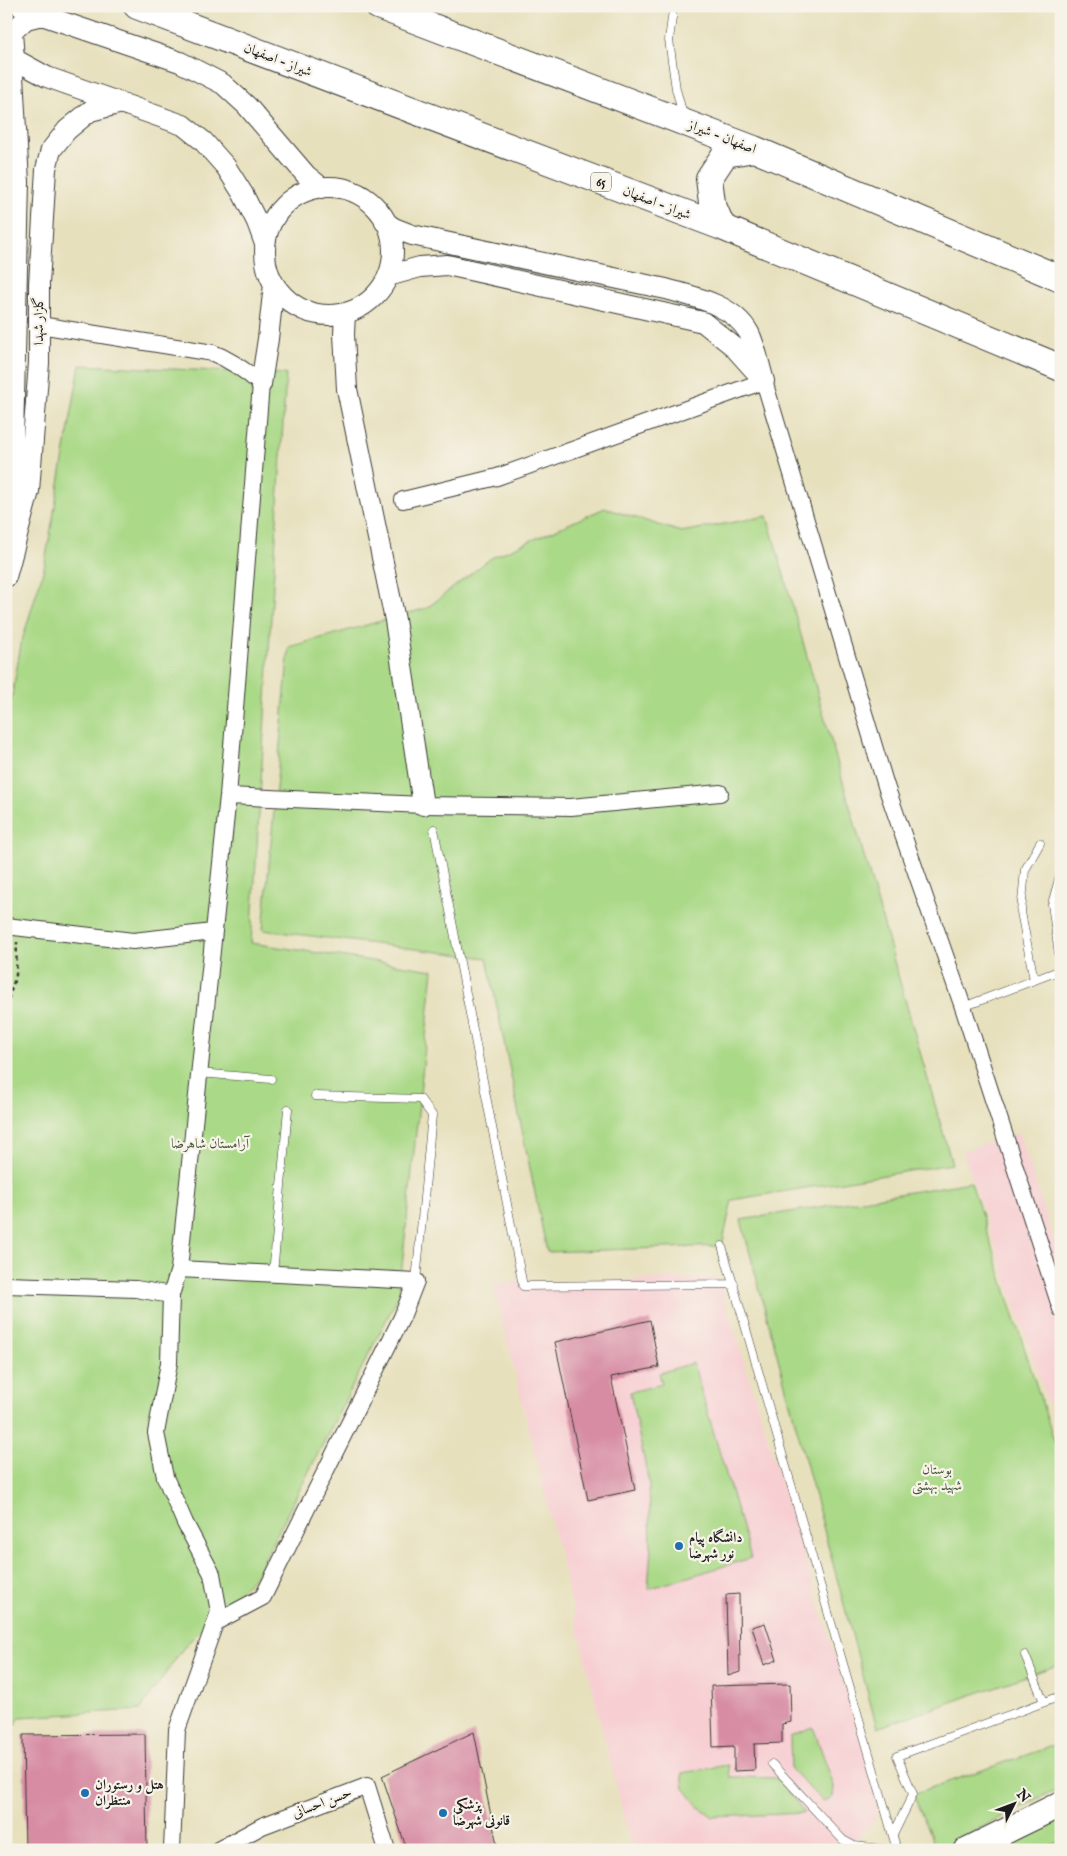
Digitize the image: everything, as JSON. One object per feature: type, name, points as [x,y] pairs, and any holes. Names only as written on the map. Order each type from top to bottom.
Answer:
[{"type":"highway","name":"شیراز - اصفهان","points":[[137,6],[722,228],[1061,368]]},
{"type":"highway","name":"اصفهان - شیراز","points":[[378,6],[754,149],[1061,279]]},
{"type":"highway","points":[[722,228],[712,202],[709,178],[725,154],[754,149]]},
{"type":"main road","points":[[967,1850],[1061,1804]]},
{"type":"street","name":"گلزار شهدا","points":[[6,504],[12,485],[18,192],[10,55],[12,32],[26,19],[32,10]]},
{"type":"street","points":[[32,10],[180,62],[223,84],[247,106],[306,175],[322,188]]},
{"type":"street","points":[[10,55],[47,76],[183,125],[203,141],[226,167],[243,194],[257,222],[265,244]]},
{"type":"street","name":"گلزار شهدا","points":[[6,577],[29,491],[39,363],[39,284],[45,179],[51,150],[67,130],[90,111],[122,102]]},
{"type":"street","points":[[334,188],[358,195],[378,211],[385,222],[390,233],[392,258],[388,276],[377,293],[368,301],[345,313],[321,314],[310,312],[288,300],[274,284],[265,258],[267,233],[283,206],[298,195],[310,190],[334,188]]},
{"type":"street","points":[[385,222],[394,228],[412,235],[666,289],[704,300],[729,312],[741,322],[749,334],[886,786],[963,1007],[1061,1309]]},
{"type":"street","points":[[388,276],[420,267],[447,265],[704,322],[733,346],[764,381]]},
{"type":"street","points":[[172,1850],[176,1730],[219,1612],[212,1574],[185,1523],[165,1477],[156,1433],[169,1363],[171,1295],[179,1269],[228,796],[261,384],[274,284]]},
{"type":"street","points":[[345,313],[344,334],[347,389],[395,620],[423,805]]},
{"type":"street","points":[[40,325],[213,353],[230,361],[261,384]]},
{"type":"street","points":[[403,500],[497,477],[764,381]]},
{"type":"street","points":[[228,796],[423,805],[571,807],[720,794]]},
{"type":"street","points":[[12,927],[133,941],[213,932]]},
{"type":"street","points":[[179,1269],[416,1281],[402,1317],[264,1598],[216,1622]]},
{"type":"street","points":[[6,1285],[136,1289],[171,1295]]},
{"type":"street","name":"حسن احسانی","points":[[218,1850],[262,1826],[367,1786],[387,1850]]},
{"type":"lane","points":[[676,6],[673,10],[669,40],[676,89],[684,122]]},
{"type":"lane","points":[[434,829],[523,1286],[734,1284]]},
{"type":"lane","points":[[1034,980],[1022,912],[1024,870],[1040,843]]},
{"type":"lane","points":[[963,1007],[1061,970],[1052,904],[1061,872]]},
{"type":"lane","points":[[199,1073],[271,1079]]},
{"type":"lane","points":[[315,1096],[420,1099],[432,1116],[416,1281]]},
{"type":"lane","points":[[273,1274],[288,1109]]},
{"type":"lane","points":[[722,1246],[897,1850]]},
{"type":"lane","points":[[1025,1655],[1044,1702]]},
{"type":"lane","points":[[893,1834],[913,1794],[897,1756],[1061,1696]]},
{"type":"lane","points":[[772,1764],[844,1840],[854,1846],[891,1850]]},
{"type":"path","points":[[6,1007],[16,975],[12,927]]},
{"type":"shaded area","points":[[1019,1133],[1061,1261],[1061,1441],[963,1151]]},
{"type":"shaded area","name":"دانشگاه پیام نور شهرضا","points":[[718,1278],[882,1808],[850,1850],[632,1850],[493,1283]]},
{"type":"green space","name":"آرامستان شاهرضا","points":[[80,365],[286,374],[251,943],[433,970],[399,1295],[256,1575],[184,1647],[140,1710],[20,1717],[6,1739],[6,731],[21,644],[44,568]]},
{"type":"green space","points":[[605,508],[681,532],[767,516],[952,1164],[732,1200],[722,1246],[547,1252],[487,958],[263,930],[289,647],[427,608],[491,558]]},
{"type":"green space","name":"بوستان شهید بهشتی","points":[[971,1182],[1061,1462],[1061,1664],[877,1728],[741,1220]]},
{"type":"green space","points":[[693,1363],[751,1558],[648,1589],[651,1548],[649,1483],[630,1392],[662,1384],[659,1373]]},
{"type":"green space","points":[[813,1727],[834,1786],[833,1797],[824,1801],[791,1769],[790,1736]]},
{"type":"green space","points":[[1061,1743],[1061,1787],[943,1847],[934,1844],[913,1794]]},
{"type":"green space","points":[[728,1765],[730,1777],[777,1778],[805,1813],[713,1817],[697,1805],[684,1788],[682,1773]]},
{"type":"green space","points":[[1061,1819],[1061,1841],[1039,1850],[998,1850]]},
{"type":"building","points":[[650,1320],[659,1367],[611,1377],[635,1490],[588,1500],[555,1342]]},
{"type":"building","points":[[739,1594],[740,1672],[728,1676],[726,1595]]},
{"type":"building","points":[[765,1623],[777,1660],[764,1665],[752,1627]]},
{"type":"building","points":[[790,1684],[791,1722],[782,1724],[782,1743],[754,1744],[755,1770],[734,1771],[734,1746],[713,1747],[711,1686]]},
{"type":"building","name":"پزشکی قانونی شهرضا","points":[[474,1732],[498,1850],[407,1850],[382,1776]]},
{"type":"building","name":"هتل و رستوران منتظران","points":[[145,1734],[147,1850],[25,1850],[23,1735]]},
{"type":"place","name":"دانشگاه پیام نور شهرضا","points":[[679,1546]]},
{"type":"place","name":"هتل و رستوران منتظران","points":[[85,1793]]},
{"type":"place","name":"پزشکی قانونی شهرضا","points":[[443,1813]]}]
